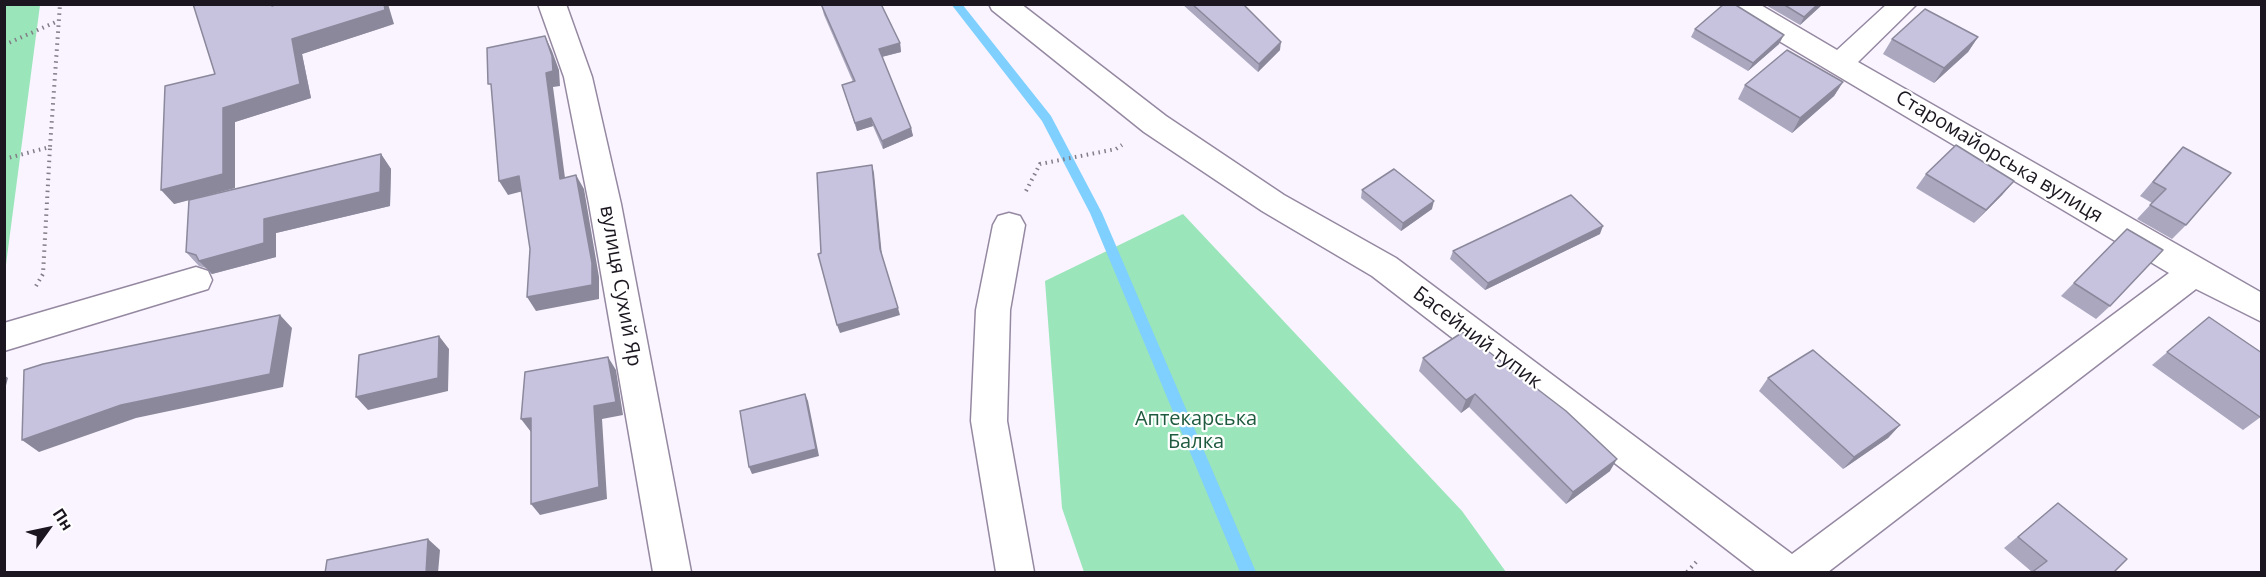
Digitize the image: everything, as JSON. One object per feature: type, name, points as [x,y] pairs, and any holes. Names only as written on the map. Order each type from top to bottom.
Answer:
[{"type":"street","name":"вулиця Сухий Яр","points":[[552,4],[578,77],[605,204],[672,573]]},
{"type":"street","name":"Басейний тупик","points":[[1002,4],[1155,124],[1273,203],[1384,267],[1785,573]]},
{"type":"street","name":"Старомайорська вулиця","points":[[1737,4],[2194,272],[2262,309]]},
{"type":"street","points":[[1840,63],[1904,4]]},
{"type":"street","points":[[1009,225],[993,310],[989,420],[1015,573]]},
{"type":"street","points":[[1799,573],[2194,272]]},
{"type":"street","points":[[4,337],[196,280]]},
{"type":"path","points":[[43,274],[60,4]]},
{"type":"path","points":[[4,45],[59,20]]},
{"type":"path","points":[[4,159],[50,147]]},
{"type":"path","points":[[1040,164],[1116,149]]},
{"type":"green space","points":[[4,5],[40,5],[5,272]]},
{"type":"green space","name":"Аптекарська Балка","points":[[1183,214],[1462,511],[1506,572],[1084,572],[1062,508],[1045,281]]},
{"type":"building","points":[[193,4],[272,4],[272,6],[277,4],[384,4],[385,10],[292,39],[300,84],[223,108],[223,174],[161,190],[165,86],[215,74]]},
{"type":"building","points":[[821,4],[881,4],[900,43],[879,49],[911,128],[882,141],[871,118],[855,123],[842,85],[855,81]]},
{"type":"building","points":[[1192,4],[1243,4],[1281,42],[1259,64]]},
{"type":"building","points":[[1724,4],[1734,4],[1784,35],[1753,63],[1695,29]]},
{"type":"building","points":[[1783,4],[1818,4],[1804,17]]},
{"type":"building","points":[[1925,9],[1978,37],[1944,68],[1892,39]]},
{"type":"building","points":[[545,36],[552,56],[553,71],[546,73],[560,179],[576,175],[592,263],[592,285],[527,297],[530,249],[519,176],[499,181],[491,84],[488,84],[487,48]]},
{"type":"building","points":[[1787,50],[1843,82],[1800,118],[1745,85]]},
{"type":"building","points":[[1956,145],[2014,181],[1986,210],[1926,174]]},
{"type":"building","points":[[2183,147],[2231,173],[2186,225],[2150,205],[2166,189],[2153,182]]},
{"type":"building","points":[[381,154],[380,192],[264,219],[264,243],[199,261],[196,255],[186,252],[189,200]]},
{"type":"building","points":[[872,165],[880,249],[898,308],[837,325],[818,254],[821,253],[817,173]]},
{"type":"building","points":[[1394,169],[1434,201],[1403,223],[1362,190]]},
{"type":"building","points":[[1571,195],[1603,226],[1488,283],[1453,251]]},
{"type":"building","points":[[2127,229],[2163,250],[2110,306],[2074,283]]},
{"type":"building","points":[[280,315],[270,374],[121,405],[22,440],[24,370],[43,364]]},
{"type":"building","points":[[2209,317],[2262,353],[2262,416],[2260,417],[2167,352]]},
{"type":"building","points":[[1463,332],[1566,411],[1617,459],[1573,492],[1475,394],[1466,400],[1423,358]]},
{"type":"building","points":[[439,336],[438,378],[356,397],[359,355]]},
{"type":"building","points":[[1813,350],[1900,425],[1854,457],[1768,378]]},
{"type":"building","points":[[608,357],[616,402],[594,406],[599,487],[531,504],[531,418],[521,419],[525,372]]},
{"type":"building","points":[[805,394],[816,449],[749,467],[740,411]]},
{"type":"building","points":[[2058,503],[2127,559],[2113,573],[2031,573],[2047,561],[2018,537]]},
{"type":"building","points":[[428,539],[426,573],[325,573],[327,560]]},
{"type":"waterway","points":[[956,4],[1047,119],[1096,213],[1248,572]]}]
